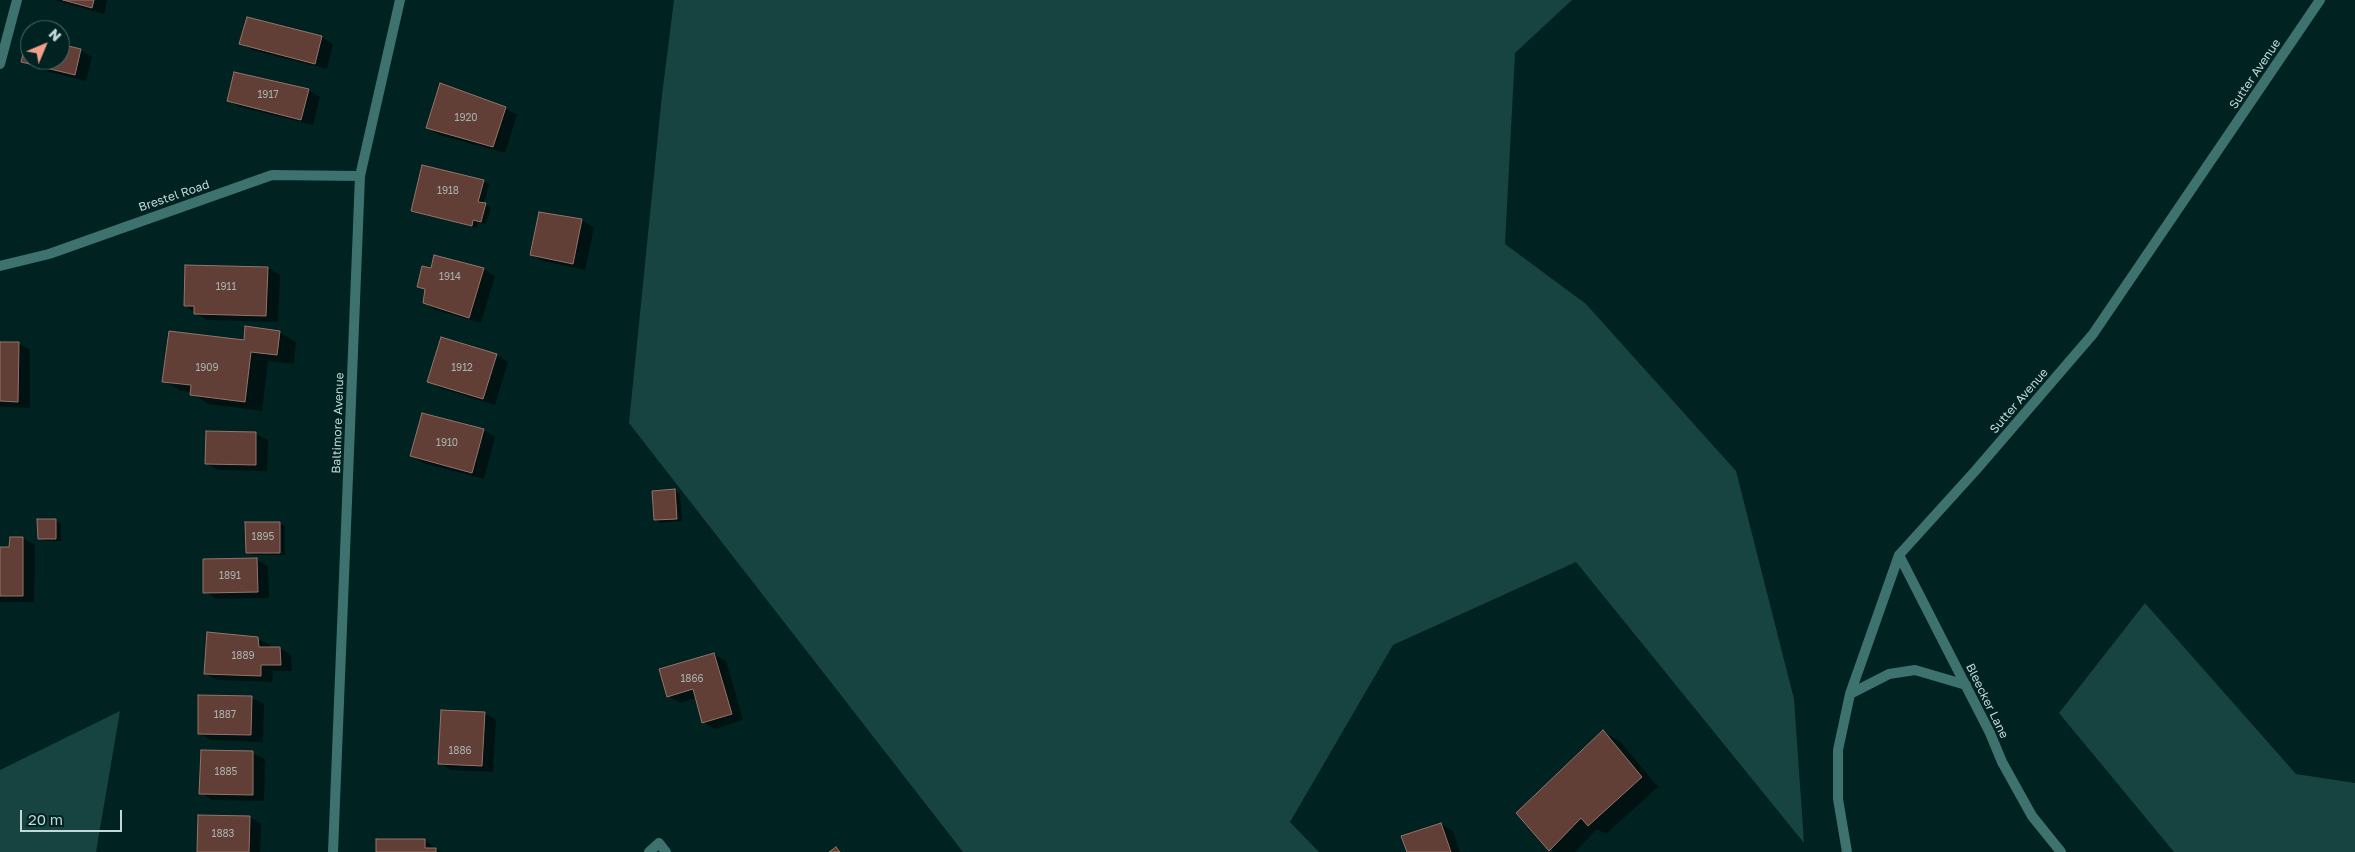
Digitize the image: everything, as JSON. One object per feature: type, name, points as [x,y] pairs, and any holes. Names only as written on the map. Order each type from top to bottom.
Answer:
[{"type":"street","points":[[0,64],[17,0]]},
{"type":"street","name":"Baltimore Avenue","points":[[333,852],[360,176],[400,0]]},
{"type":"street","name":"Sutter Avenue","points":[[1847,852],[1838,799],[1838,750],[1850,694],[1899,555],[1976,470],[2093,334],[2320,0]]},
{"type":"street","name":"Brestel Road","points":[[0,266],[49,254],[272,175],[360,176]]},
{"type":"street","name":"Bleecker Lane","points":[[1899,555],[1966,685],[2002,762],[2032,816],[2061,852]]},
{"type":"street","points":[[1850,694],[1889,674],[1916,670],[1966,685]]},
{"type":"street","points":[[649,852],[659,843],[666,852]]},
{"type":"shaded area","points":[[674,0],[1572,0],[1515,53],[1505,244],[1586,304],[1736,471],[1794,699],[1804,843],[1576,562],[1393,645],[1290,822],[1319,852],[963,852],[629,423],[662,95]]},
{"type":"shaded area","points":[[2145,603],[2296,774],[2355,783],[2355,852],[2174,852],[2059,713]]},
{"type":"shaded area","points":[[120,711],[96,852],[0,852],[0,770]]},
{"type":"building","points":[[63,0],[94,0],[92,8]]},
{"type":"building","points":[[247,17],[322,36],[315,64],[239,44]]},
{"type":"building","points":[[70,46],[81,49],[75,75],[54,70],[70,70]]},
{"type":"building","points":[[234,72],[309,89],[301,120],[227,101]]},
{"type":"building","points":[[440,83],[506,107],[493,147],[426,128]]},
{"type":"building","points":[[422,165],[484,180],[478,202],[486,203],[481,222],[473,220],[472,226],[411,211]]},
{"type":"building","points":[[539,212],[582,219],[573,264],[530,255]]},
{"type":"building","points":[[434,255],[484,268],[469,318],[423,303],[425,289],[417,287],[422,266],[431,268]]},
{"type":"building","points":[[185,265],[268,267],[266,316],[194,314],[194,306],[184,306]]},
{"type":"building","points":[[245,326],[280,331],[277,355],[251,352],[245,402],[190,395],[191,385],[162,382],[169,331],[244,340]]},
{"type":"building","points":[[441,337],[497,354],[483,399],[427,382]]},
{"type":"building","points":[[0,342],[19,342],[18,402],[0,401]]},
{"type":"building","points":[[422,413],[484,429],[472,473],[410,456]]},
{"type":"building","points":[[206,431],[256,432],[256,465],[205,464]]},
{"type":"building","points":[[675,489],[677,519],[654,520],[652,491]]},
{"type":"building","points":[[37,519],[56,519],[56,539],[38,539]]},
{"type":"building","points":[[245,522],[280,522],[280,553],[246,553]]},
{"type":"building","points":[[10,537],[23,537],[23,596],[0,596],[0,547],[9,547]]},
{"type":"building","points":[[257,558],[258,592],[203,593],[203,559]]},
{"type":"building","points":[[207,632],[258,637],[259,647],[280,647],[281,665],[261,665],[261,676],[204,674]]},
{"type":"building","points":[[714,653],[732,714],[702,723],[693,689],[667,697],[659,669]]},
{"type":"building","points":[[198,695],[252,696],[251,735],[198,734]]},
{"type":"building","points":[[441,710],[485,712],[482,766],[438,764]]},
{"type":"building","points":[[1603,730],[1642,777],[1588,826],[1581,818],[1549,851],[1516,813]]},
{"type":"building","points":[[201,750],[253,751],[253,795],[199,794]]},
{"type":"building","points":[[198,815],[250,816],[249,852],[197,852]]},
{"type":"building","points":[[1441,823],[1451,852],[1407,852],[1401,836]]},
{"type":"building","points":[[376,839],[425,839],[425,848],[436,848],[436,852],[376,852]]},
{"type":"building","points":[[836,847],[840,852],[829,852]]}]
